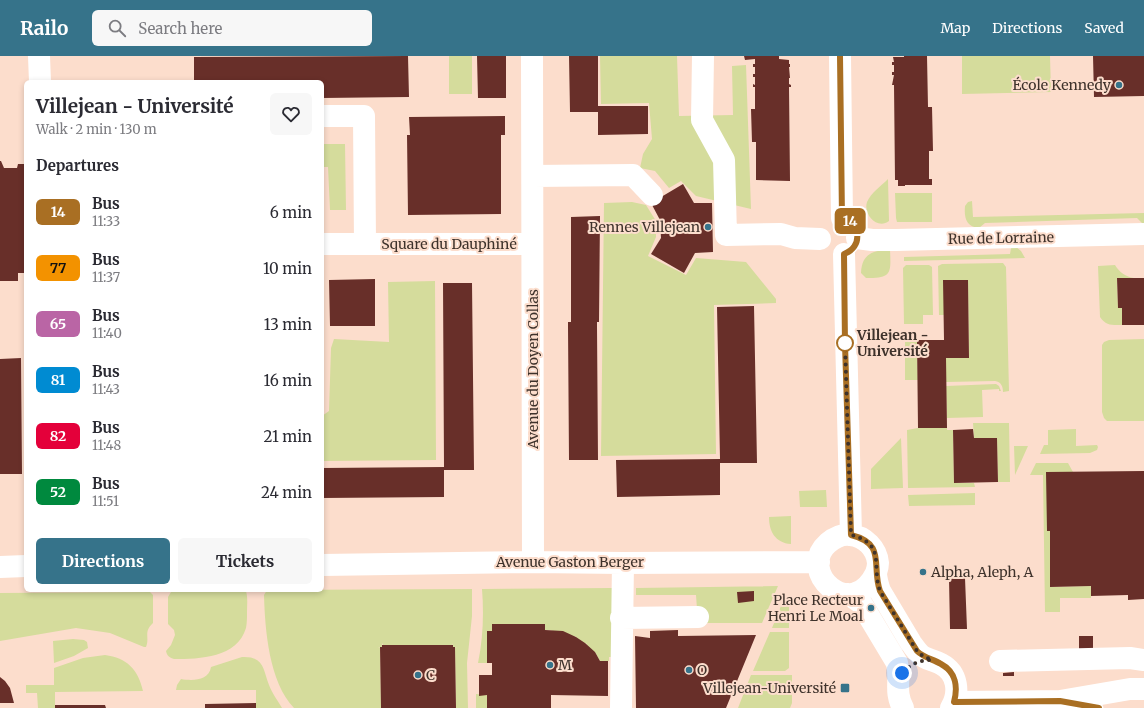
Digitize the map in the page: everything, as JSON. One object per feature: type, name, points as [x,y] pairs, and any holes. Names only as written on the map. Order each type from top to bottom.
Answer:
[{"type":"street","points":[[39,56],[40,80]]},
{"type":"street","name":"Avenue du Doyen Collas","points":[[532,56],[533,562]]},
{"type":"street","points":[[703,56],[702,120],[724,160],[726,235],[781,234],[795,238],[820,239]]},
{"type":"street","points":[[840,56],[842,218]]},
{"type":"street","name":"Square du Dauphiné","points":[[324,116],[364,116],[365,244]]},
{"type":"street","points":[[533,176],[633,175],[652,195]]},
{"type":"street","points":[[842,218],[847,219],[855,227],[857,238],[852,250],[838,255],[829,252],[822,244],[820,239],[822,228],[825,223],[830,219],[842,218]]},
{"type":"street","name":"Rue de Lorraine","points":[[857,238],[872,240],[896,240],[1144,234]]},
{"type":"street","name":"Square du Dauphiné","points":[[324,244],[532,244]]},
{"type":"street","points":[[844,254],[845,344],[851,535]]},
{"type":"street","points":[[851,535],[863,539],[872,548],[878,564],[872,582],[866,588],[857,593],[848,594],[836,591],[826,585],[819,570],[819,562],[821,553],[826,545],[837,537],[851,535]]},
{"type":"street","name":"Avenue Gaston Berger","points":[[324,565],[533,562],[819,562]]},
{"type":"street","points":[[621,708],[622,618],[624,595],[623,563]]},
{"type":"street","points":[[0,567],[24,566]]},
{"type":"street","points":[[876,573],[880,591],[917,651],[923,656],[948,668],[953,676],[957,694],[953,705],[1060,701],[1130,689],[1144,689]]},
{"type":"street","points":[[848,594],[861,603],[892,654],[897,663],[899,680]]},
{"type":"street","points":[[622,618],[698,617]]},
{"type":"street","points":[[1000,661],[1137,658],[1144,660]]},
{"type":"street","points":[[903,708],[899,700],[897,690],[902,673],[916,662],[932,660]]},
{"type":"street","points":[[1060,701],[1099,708]]},
{"type":"green space","points":[[449,56],[472,56],[472,94],[449,94]]},
{"type":"green space","points":[[600,56],[677,56],[679,116],[733,115],[732,66],[746,65],[751,209],[696,196],[681,181],[669,188],[655,171],[640,168],[643,154],[652,139],[649,103],[601,104]]},
{"type":"green space","points":[[962,56],[1050,56],[1051,92],[962,94]]},
{"type":"green space","points":[[324,144],[345,144],[346,210],[330,210],[328,167],[324,167]]},
{"type":"green space","points":[[888,179],[889,221],[880,224],[869,216],[866,207],[869,199]]},
{"type":"green space","points":[[895,193],[932,193],[932,222],[897,222]]},
{"type":"green space","points":[[972,201],[973,217],[1144,213],[1144,225],[1137,218],[985,223],[979,228],[971,226],[966,218],[965,206],[968,202]]},
{"type":"green space","points":[[632,202],[646,205],[656,221],[656,237],[648,256],[686,275],[696,258],[746,262],[776,299],[776,303],[714,305],[716,454],[601,456],[604,203]]},
{"type":"green space","points":[[1016,247],[1021,251],[1025,258],[904,261],[904,257],[1010,254],[1011,248]]},
{"type":"green space","points":[[890,249],[890,269],[888,273],[881,277],[866,278],[861,273],[866,257],[874,252]]},
{"type":"green space","points":[[1003,263],[1006,267],[1009,391],[1003,392],[1003,388],[999,382],[995,381],[946,382],[946,358],[969,357],[968,280],[944,315],[939,315],[938,266],[942,264]]},
{"type":"green space","points":[[906,265],[929,265],[932,267],[933,315],[923,315],[923,324],[904,324],[903,268]]},
{"type":"green space","points":[[1115,265],[1123,274],[1134,278],[1117,278],[1118,308],[1122,308],[1122,325],[1112,325],[1102,320],[1100,317],[1098,266]]},
{"type":"green space","points":[[435,281],[436,460],[324,461],[324,415],[329,411],[331,348],[334,339],[389,342],[388,282]]},
{"type":"green space","points":[[1144,339],[1144,421],[1107,421],[1102,412],[1102,345],[1104,342],[1109,340]]},
{"type":"green space","points":[[917,340],[918,380],[905,380],[905,341]]},
{"type":"green space","points":[[996,384],[999,386],[1001,391],[999,391],[999,389],[982,390],[983,417],[947,418],[946,386]]},
{"type":"green space","points":[[973,423],[1009,423],[1010,482],[998,482],[997,438],[974,438]]},
{"type":"green space","points":[[918,428],[947,428],[947,430],[953,430],[954,483],[974,483],[975,487],[908,488],[907,430]]},
{"type":"green space","points":[[1076,429],[1076,446],[1097,445],[1097,450],[1090,453],[1040,454],[1044,445],[1048,445],[1048,430]]},
{"type":"green space","points":[[901,438],[903,488],[871,489],[871,469]]},
{"type":"green space","points":[[1014,446],[1028,446],[1015,475]]},
{"type":"green space","points":[[1036,463],[1068,463],[1073,472],[1047,531],[1050,531],[1050,587],[1091,586],[1091,598],[1060,598],[1060,612],[1045,612],[1043,475],[1030,475]]},
{"type":"green space","points":[[826,490],[827,507],[800,507],[799,491]]},
{"type":"green space","points":[[975,493],[975,505],[909,506],[908,495]]},
{"type":"green space","points":[[791,516],[791,544],[777,539],[770,527],[769,517]]},
{"type":"green space","points":[[778,586],[762,623],[702,623],[697,609],[696,595],[636,595],[636,588]]},
{"type":"green space","points":[[612,588],[613,657],[609,657],[609,661],[600,661],[595,652],[592,653],[586,643],[584,645],[575,636],[573,638],[550,630],[545,630],[545,624],[492,624],[492,631],[487,631],[487,663],[478,663],[483,626],[482,589]]},
{"type":"green space","points":[[472,589],[472,616],[467,663],[468,708],[456,708],[455,648],[457,648],[453,647],[452,643],[452,645],[383,645],[382,643],[382,647],[378,648],[380,648],[381,708],[294,708],[279,684],[270,655],[267,639],[264,595],[266,592],[324,592],[324,590]]},
{"type":"green space","points":[[150,592],[153,595],[153,623],[147,632],[146,647],[110,633],[76,628],[0,641],[0,593]]},
{"type":"green space","points":[[171,592],[246,592],[246,628],[235,646],[226,651],[206,657],[174,659],[168,655],[166,651],[171,645],[175,635],[174,630],[168,624],[168,597]]},
{"type":"green space","points":[[783,601],[789,601],[789,628],[772,628]]},
{"type":"green space","points":[[770,632],[789,632],[789,668],[785,671],[753,671]]},
{"type":"green space","points":[[73,639],[84,640],[87,642],[88,648],[74,656],[54,663],[53,641]]},
{"type":"green space","points":[[105,655],[120,659],[130,666],[135,671],[143,691],[55,692],[55,708],[38,708],[37,693],[26,693],[26,685],[54,685],[54,668],[83,658]]},
{"type":"green space","points":[[242,657],[249,657],[259,661],[264,669],[270,688],[282,708],[256,708],[256,690],[176,690],[181,679],[199,679],[210,672],[211,667]]},
{"type":"green space","points":[[751,675],[792,675],[792,703],[790,708],[738,708]]},
{"type":"green space","points":[[476,694],[487,695],[487,708],[476,708]]},
{"type":"building","points":[[408,56],[409,97],[324,98],[324,80],[194,80],[194,57]]},
{"type":"building","points":[[477,56],[506,56],[506,98],[478,98]]},
{"type":"building","points":[[569,56],[598,56],[598,106],[648,106],[648,134],[598,135],[598,112],[570,112]]},
{"type":"building","points":[[744,56],[779,56],[779,59],[789,60],[789,84],[791,85],[791,87],[789,87],[790,181],[756,180],[756,142],[752,142],[751,109],[755,109],[755,87],[753,87],[753,84],[755,85],[755,77],[753,77],[753,74],[755,74],[755,67],[753,67],[753,64],[755,64],[755,59],[745,60]]},
{"type":"building","points":[[927,56],[928,107],[932,107],[933,151],[929,151],[929,179],[932,179],[932,185],[898,186],[898,180],[895,180],[894,85],[892,85],[894,75],[892,75],[892,72],[894,72],[894,65],[892,65],[892,62],[894,62],[893,57]]},
{"type":"building","name":"École Kennedy","points":[[1093,56],[1144,56],[1144,96],[1094,97]]},
{"type":"building","points":[[505,116],[505,135],[501,135],[501,214],[408,215],[407,135],[410,135],[409,117]]},
{"type":"building","points":[[1,161],[4,168],[17,168],[18,164],[24,164],[24,273],[18,273],[18,281],[0,281]]},
{"type":"building","points":[[683,184],[694,203],[712,203],[713,252],[695,253],[684,273],[651,254],[661,238],[660,220],[651,203]]},
{"type":"building","points":[[600,216],[599,322],[597,322],[598,460],[569,460],[568,322],[571,322],[571,217]]},
{"type":"building","points":[[1117,278],[1144,278],[1144,325],[1122,325],[1122,308],[1118,308]]},
{"type":"building","points":[[375,279],[375,326],[330,326],[329,280]]},
{"type":"building","points":[[943,280],[968,280],[969,358],[946,358],[947,428],[918,428],[917,340],[944,340]]},
{"type":"building","points":[[443,283],[472,283],[474,470],[444,470],[444,497],[324,498],[324,468],[444,467]]},
{"type":"building","points":[[754,306],[757,463],[720,463],[720,495],[617,497],[616,460],[720,459],[717,307]]},
{"type":"building","points":[[21,358],[22,474],[0,474],[0,359]]},
{"type":"building","points":[[973,429],[974,438],[997,438],[998,482],[954,483],[953,430]]},
{"type":"building","points":[[1144,471],[1144,599],[1128,600],[1128,595],[1091,596],[1091,586],[1050,587],[1050,531],[1047,531],[1046,472]]},
{"type":"building","points":[[965,578],[967,629],[950,629],[949,579]]},
{"type":"building","points":[[754,591],[754,601],[738,603],[737,592]]},
{"type":"building","name":"M","points":[[492,624],[545,624],[545,630],[563,631],[576,637],[595,652],[600,661],[608,661],[608,696],[551,695],[551,708],[487,708],[487,695],[479,696],[479,675],[492,675],[492,663],[487,663],[487,631],[492,631]]},
{"type":"building","name":"O","points":[[678,630],[678,636],[756,635],[726,708],[636,708],[635,636],[650,638],[650,631]]},
{"type":"building","points":[[1079,636],[1093,636],[1093,649],[1079,649]]},
{"type":"building","name":"C","points":[[382,645],[453,645],[453,647],[455,647],[456,708],[381,708],[380,647],[382,647]]},
{"type":"building","points":[[1014,672],[1014,676],[1003,676],[1003,673]]},
{"type":"building","points":[[0,677],[10,688],[14,703],[0,703]]},
{"type":"building","points":[[256,703],[256,708],[205,708],[205,704]]},
{"type":"building","points":[[55,705],[105,705],[106,708],[55,708]]},
{"type":"bus line","name":"14","points":[[840,56],[842,218],[847,219],[852,223],[857,232],[857,242],[852,250],[844,254],[845,344],[851,535],[866,541],[872,548],[878,564],[876,573],[880,591],[917,651],[923,656],[948,668],[953,676],[957,694],[954,702],[1060,701],[1099,708]]},
{"type":"place","name":"École Kennedy","points":[[1119,85]]},
{"type":"place","name":"Rennes Villejean","points":[[708,227]]},
{"type":"place","name":"Villejean - Université","points":[[845,343]]},
{"type":"place","name":"Alpha, Aleph, A","points":[[923,572]]},
{"type":"place","name":"Place Recteur Henri Le Moal","points":[[871,608]]},
{"type":"place","name":"M","points":[[550,665]]},
{"type":"place","name":"O","points":[[689,670]]},
{"type":"place","name":"C","points":[[418,675]]},
{"type":"place","name":"Villejean-Université","points":[[845,688]]},
{"type":"route","points":[[845,343],[851,535],[866,541],[872,548],[878,564],[876,573],[880,591],[917,651],[923,656],[932,660],[916,662],[902,673]]}]
